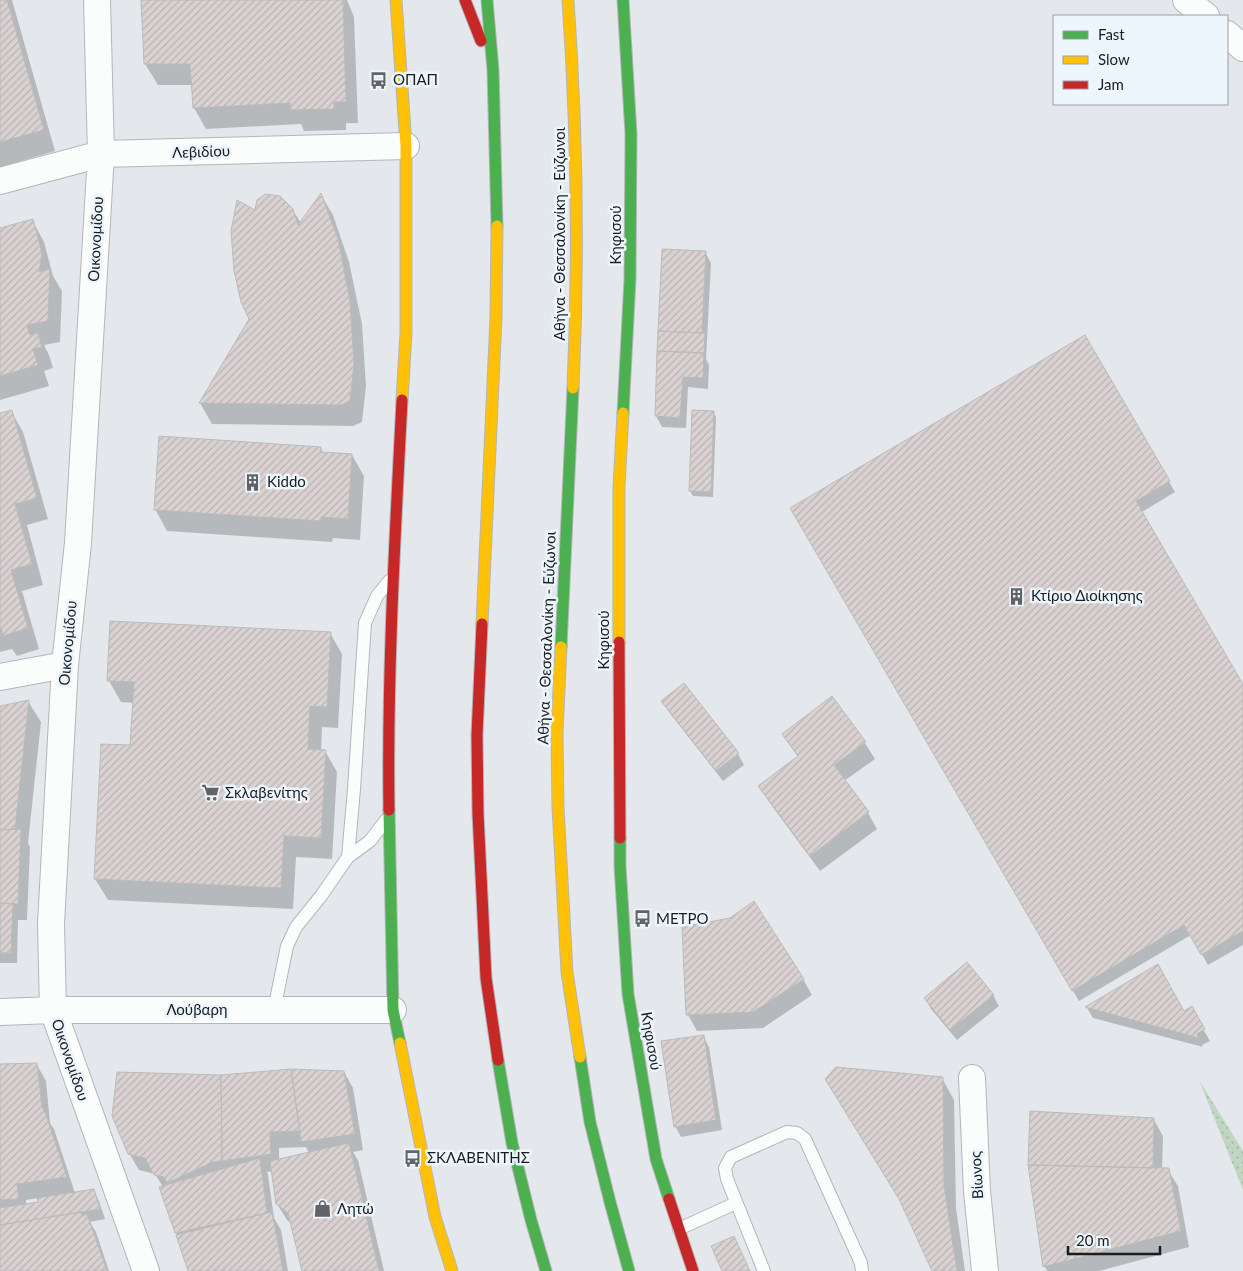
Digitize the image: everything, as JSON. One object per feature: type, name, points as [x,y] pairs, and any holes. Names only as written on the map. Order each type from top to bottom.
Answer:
[{"type":"main road","points":[[396,0],[406,146],[406,333],[393,577],[388,746],[393,1010],[435,1217],[452,1271]]},
{"type":"main road","points":[[465,0],[493,70]]},
{"type":"main road","points":[[487,0],[493,70],[497,234],[496,318],[477,735],[478,823],[486,978],[498,1059],[512,1142],[531,1220],[546,1271]]},
{"type":"main road","name":"Αθήνα - Θεσσαλονίκη - Εύζωνοι","points":[[568,0],[574,89],[577,243],[576,330],[557,732],[561,870],[567,972],[590,1122],[629,1271]]},
{"type":"main road","name":"Κηφισού","points":[[623,0],[631,143],[630,279],[619,487],[620,866],[628,994],[656,1159],[693,1271]]},
{"type":"street","name":"Οικονομίδου","points":[[97,0],[100,154],[78,543],[65,665],[51,924],[52,1010],[146,1271]]},
{"type":"street","points":[[1186,0],[1205,15]]},
{"type":"street","points":[[1228,35],[1243,48]]},
{"type":"street","name":"Λεβιδίου","points":[[0,181],[100,154],[406,146]]},
{"type":"street","points":[[0,677],[65,665]]},
{"type":"street","name":"Λούβαρη","points":[[0,1012],[52,1010],[393,1010]]},
{"type":"street","name":"Βίωνος","points":[[972,1078],[977,1191],[985,1271]]},
{"type":"lane","points":[[348,857],[365,623],[376,596],[393,577]]},
{"type":"lane","points":[[274,1010],[287,946],[296,928],[348,857],[370,842],[389,816]]},
{"type":"lane","points":[[764,1271],[736,1203],[725,1168],[731,1157],[787,1132],[797,1133],[805,1139],[861,1263],[862,1271]]},
{"type":"lane","points":[[679,1229],[736,1203]]},
{"type":"green space","points":[[1199,1080],[1243,1151],[1243,1190]]},
{"type":"building","points":[[0,0],[7,0],[44,130],[0,142]]},
{"type":"building","points":[[141,0],[343,0],[346,102],[334,102],[334,109],[291,110],[290,103],[193,108],[190,64],[144,64]]},
{"type":"building","points":[[321,193],[338,239],[350,301],[354,364],[350,401],[341,405],[199,403],[249,319],[241,302],[234,271],[231,231],[237,200],[255,210],[257,200],[265,194],[280,196],[293,209],[298,225]]},
{"type":"building","points":[[33,219],[42,253],[39,272],[50,269],[48,321],[27,325],[30,335],[38,333],[42,347],[33,349],[38,365],[0,376],[0,228]]},
{"type":"building","points":[[662,249],[706,251],[702,333],[658,331]]},
{"type":"building","points":[[658,331],[705,333],[704,353],[657,351]]},
{"type":"building","name":"Κτίριο Διοίκησης","points":[[1085,335],[1170,481],[1136,501],[1243,684],[1243,931],[1201,955],[1184,925],[1072,991],[790,508]]},
{"type":"building","points":[[657,351],[704,353],[703,378],[683,377],[680,418],[655,416]]},
{"type":"building","points":[[12,410],[37,498],[15,504],[32,564],[11,570],[28,628],[3,636],[0,628],[0,413]]},
{"type":"building","points":[[692,410],[714,411],[711,492],[689,491]]},
{"type":"building","name":"Kiddo","points":[[159,436],[321,447],[321,452],[352,454],[348,519],[321,517],[321,521],[154,510]]},
{"type":"building","name":"Σκλαβενίτης","points":[[110,621],[331,632],[327,707],[310,706],[308,749],[326,750],[321,838],[284,836],[281,888],[94,879],[101,744],[130,745],[134,682],[107,681]]},
{"type":"building","points":[[684,683],[739,753],[716,771],[661,701]]},
{"type":"building","points":[[832,696],[866,742],[834,765],[869,812],[810,856],[758,786],[798,756],[782,734]]},
{"type":"building","points":[[29,700],[15,829],[0,830],[0,706]]},
{"type":"building","points":[[21,829],[18,904],[0,903],[0,830]]},
{"type":"building","points":[[754,901],[804,979],[753,1012],[686,1015],[682,927],[730,918]]},
{"type":"building","points":[[0,903],[13,904],[11,953],[0,953]]},
{"type":"building","points":[[967,962],[994,995],[950,1030],[924,998]]},
{"type":"building","points":[[1158,964],[1184,1011],[1192,1006],[1205,1029],[1197,1034],[1199,1038],[1085,1007]]},
{"type":"building","points":[[704,1035],[716,1120],[674,1127],[661,1041]]},
{"type":"building","points":[[37,1063],[42,1107],[67,1177],[17,1184],[19,1199],[0,1200],[0,1064]]},
{"type":"building","points":[[836,1067],[943,1077],[944,1185],[957,1271],[932,1271],[899,1199],[825,1079]]},
{"type":"building","points":[[291,1069],[344,1071],[355,1134],[301,1142]]},
{"type":"building","points":[[291,1069],[300,1131],[270,1132],[271,1154],[222,1161],[221,1075]]},
{"type":"building","points":[[117,1072],[221,1075],[222,1161],[213,1162],[167,1183],[164,1177],[154,1175],[145,1158],[128,1154],[112,1116]]},
{"type":"building","points":[[1030,1111],[1154,1118],[1153,1168],[1028,1165]]},
{"type":"building","name":"Λητώ","points":[[349,1143],[379,1271],[302,1271],[288,1213],[276,1204],[270,1161]]},
{"type":"building","points":[[260,1158],[267,1213],[175,1233],[159,1187]]},
{"type":"building","points":[[1028,1165],[1169,1168],[1181,1231],[1043,1267]]},
{"type":"building","points":[[94,1189],[100,1209],[0,1225],[0,1208],[38,1202],[37,1198]]},
{"type":"building","points":[[81,1212],[82,1216],[87,1214],[107,1271],[0,1271],[0,1225]]},
{"type":"building","points":[[272,1212],[283,1271],[188,1271],[176,1235]]},
{"type":"building","points":[[734,1236],[750,1271],[722,1271],[711,1246]]},
{"type":"traffic: fast","points":[[487,0],[493,70],[497,226]]},
{"type":"traffic: fast","points":[[623,0],[631,134],[630,279],[623,413]]},
{"type":"traffic: fast","points":[[561,647],[573,388]]},
{"type":"traffic: fast","points":[[389,810],[393,1010],[400,1043]]},
{"type":"traffic: fast","points":[[620,838],[628,994],[656,1159],[669,1199]]},
{"type":"traffic: fast","points":[[580,1057],[590,1122],[629,1271]]},
{"type":"traffic: fast","points":[[498,1060],[512,1143],[546,1271]]},
{"type":"traffic: slow","points":[[396,0],[406,146],[406,333],[402,400]]},
{"type":"traffic: slow","points":[[568,0],[576,194],[573,388]]},
{"type":"traffic: slow","points":[[482,624],[496,318],[497,226]]},
{"type":"traffic: slow","points":[[619,642],[619,487],[623,413]]},
{"type":"traffic: slow","points":[[561,647],[557,732],[558,807],[567,972],[580,1057]]},
{"type":"traffic: slow","points":[[400,1043],[435,1217],[452,1271]]},
{"type":"traffic: jam","points":[[465,0],[481,41]]},
{"type":"traffic: jam","points":[[389,810],[390,657],[402,400]]},
{"type":"traffic: jam","points":[[482,624],[477,735],[478,814],[486,978],[498,1060]]},
{"type":"traffic: jam","points":[[619,642],[620,838]]},
{"type":"traffic: jam","points":[[669,1199],[693,1271]]},
{"type":"place","name":"ΟΠΑΠ","points":[[379,80]]},
{"type":"place","name":"Kiddo","points":[[253,482]]},
{"type":"place","name":"Κτίριο Διοίκησης","points":[[1017,596]]},
{"type":"place","name":"Σκλαβενίτης","points":[[211,793]]},
{"type":"place","name":"ΜΕΤΡΟ","points":[[642,919]]},
{"type":"place","name":"ΣΚΛΑΒΕΝΙΤΗΣ","points":[[413,1158]]},
{"type":"place","name":"Λητώ","points":[[323,1209]]}]
